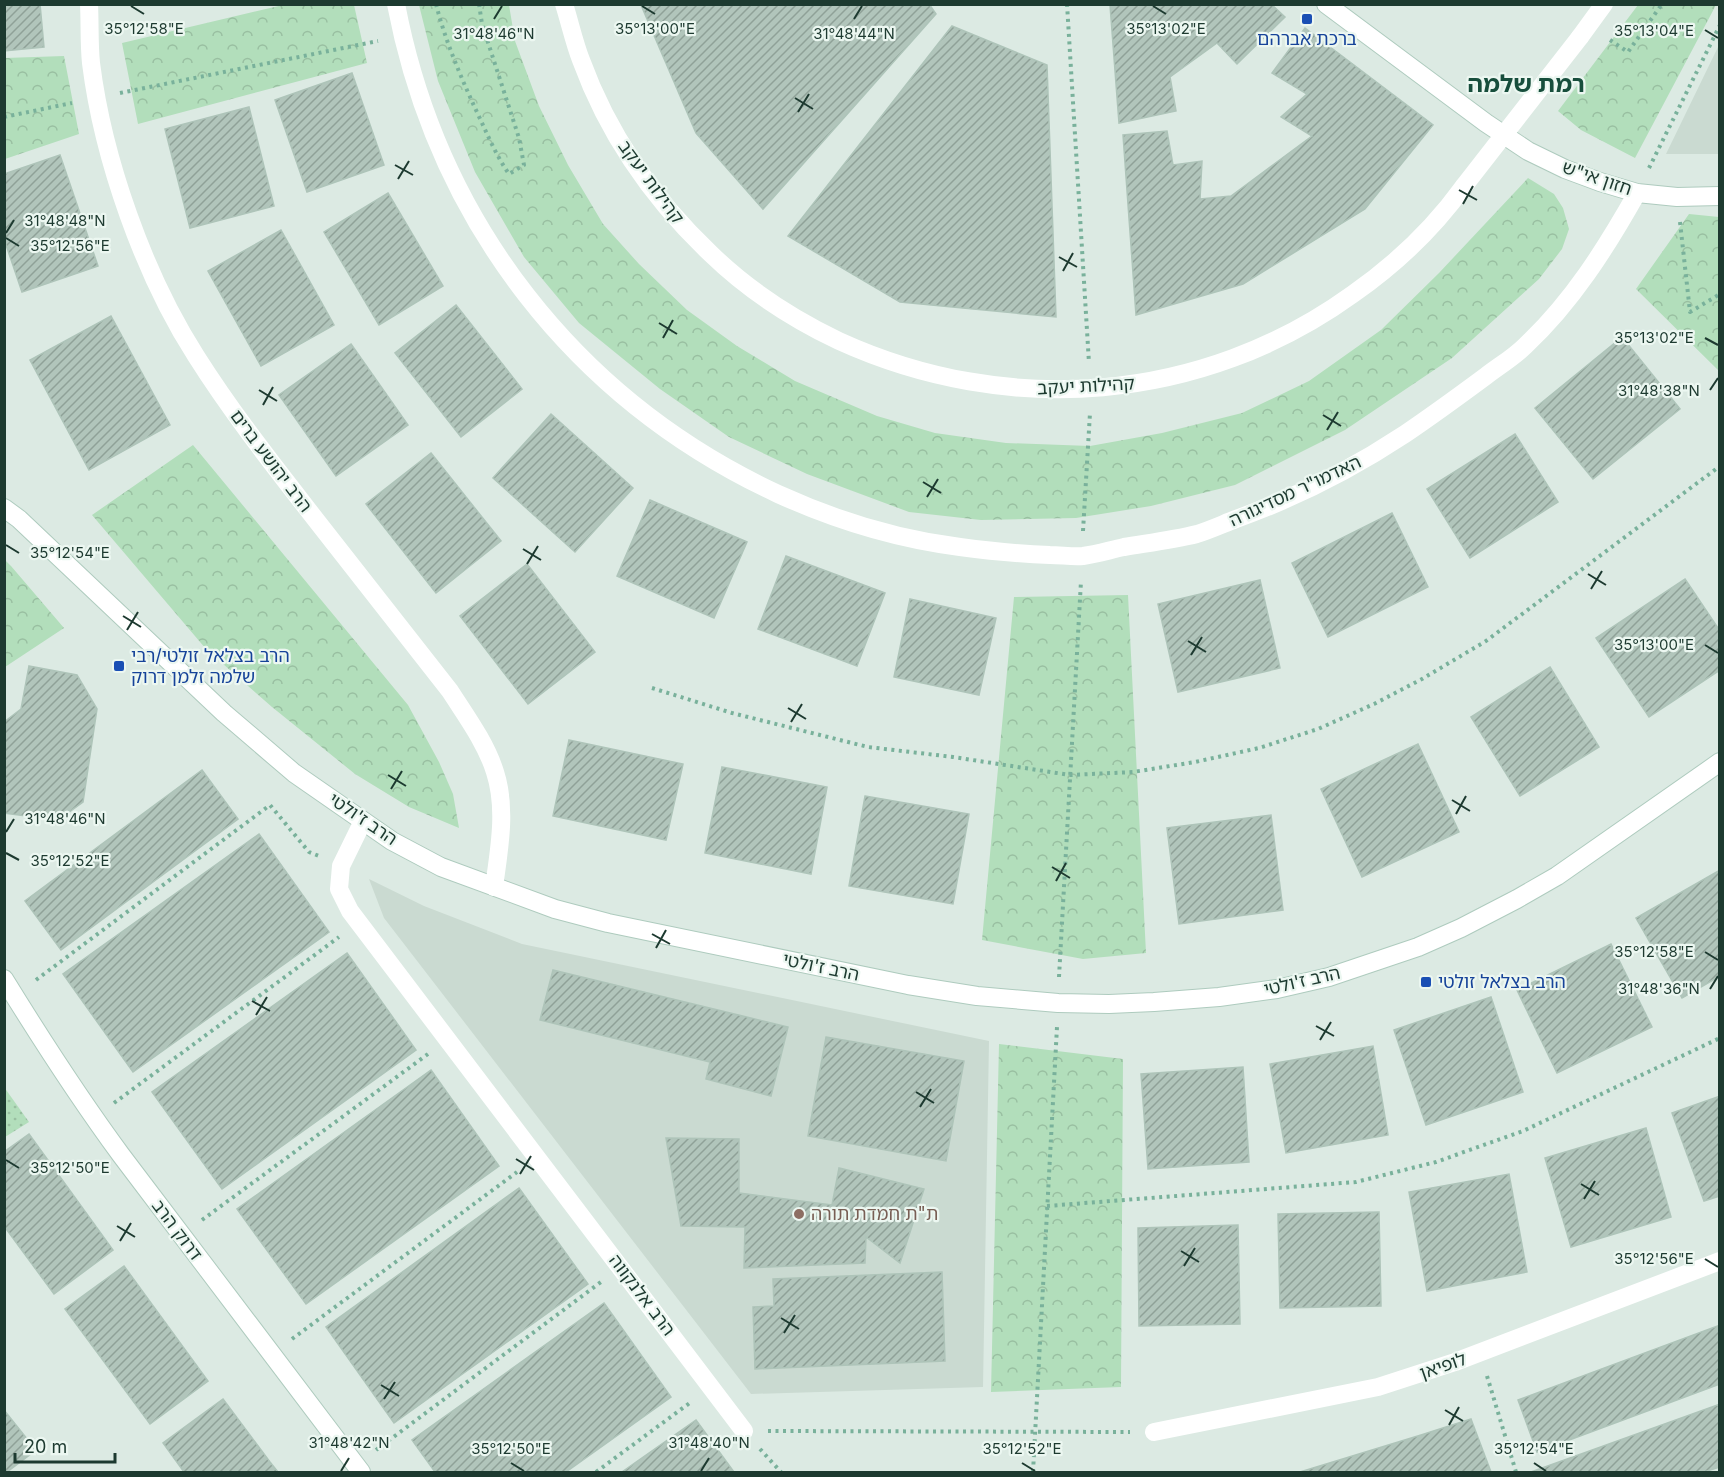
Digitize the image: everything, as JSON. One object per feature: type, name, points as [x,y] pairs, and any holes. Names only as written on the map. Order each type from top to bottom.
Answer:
[{"type":"street","name":"הרב יהושע ברים","points":[[89,4],[91,60],[96,98],[123,198],[145,259],[195,354],[250,435],[450,692],[470,721],[495,772],[501,802],[500,843],[494,887]]},
{"type":"street","name":"האדמו\"ר מסדיגורה","points":[[396,4],[402,36],[425,114],[450,172],[485,237],[524,293],[566,343],[643,413],[687,444],[740,476],[811,509],[873,530],[934,544],[1008,553],[1082,556],[1197,534],[1264,509],[1317,484],[1375,454],[1438,412],[1524,348],[1565,304],[1597,261],[1636,193]]},
{"type":"street","name":"קהילות יעקב","points":[[564,4],[584,69],[597,100],[625,150],[654,192],[687,230],[713,256],[764,297],[816,330],[872,356],[919,371],[964,381],[1022,389],[1060,391],[1154,381],[1194,371],[1241,356],[1287,335],[1332,310],[1378,276],[1447,210],[1604,4]]},
{"type":"street","name":"חזון אי\"ש","points":[[1326,4],[1486,123],[1528,151],[1565,169],[1636,193],[1677,197],[1719,196]]},
{"type":"street","name":"הרב ז'ולטי","points":[[4,508],[19,519],[224,713],[294,773],[392,841],[441,867],[555,909],[608,923],[908,985],[977,996],[1058,1003],[1154,1002],[1219,997],[1277,989],[1329,977],[1418,947],[1461,928],[1557,876],[1719,762]]},
{"type":"street","name":"הרב אלנקווה","points":[[363,821],[341,866],[339,889],[350,910],[744,1431]]},
{"type":"street","name":"דרוק הרב","points":[[4,980],[94,1118],[359,1469]]},
{"type":"street","name":"לופיאן","points":[[1154,1432],[1378,1387],[1480,1353],[1719,1261]]},
{"type":"path","points":[[436,4],[461,77],[498,158],[509,174],[524,165],[519,138],[482,24],[479,4]]},
{"type":"path","points":[[1033,1473],[1091,388],[1067,4]]},
{"type":"path","points":[[1584,31],[1628,52],[1662,4]]},
{"type":"path","points":[[1636,193],[1719,25]]},
{"type":"path","points":[[4,117],[402,36]]},
{"type":"path","points":[[1677,197],[1690,312],[1719,294]]},
{"type":"path","points":[[652,688],[732,713],[868,747],[1070,775],[1133,772],[1195,762],[1260,748],[1318,729],[1422,680],[1486,641],[1719,466]]},
{"type":"path","points":[[14,996],[270,804],[309,852],[341,866]]},
{"type":"path","points":[[94,1118],[359,922]]},
{"type":"path","points":[[1047,1206],[1356,1182],[1436,1162],[1523,1131],[1719,1038]]},
{"type":"path","points":[[182,1236],[448,1040]]},
{"type":"path","points":[[272,1354],[537,1157]]},
{"type":"path","points":[[359,1469],[621,1268]]},
{"type":"path","points":[[1480,1353],[1516,1473]]},
{"type":"path","points":[[596,1473],[711,1387]]},
{"type":"path","points":[[744,1431],[1154,1432]]},
{"type":"shaded area","points":[[1719,45],[1719,154],[1666,154]]},
{"type":"shaded area","name":"ת\"ת חמדת תורה","points":[[369,879],[424,906],[522,944],[989,1041],[983,1387],[751,1394],[384,918]]},
{"type":"green space","points":[[283,5],[354,5],[367,63],[138,124],[122,43]]},
{"type":"green space","points":[[419,5],[509,5],[515,41],[539,106],[568,165],[603,224],[639,264],[687,310],[737,346],[795,381],[877,416],[935,433],[1006,443],[1090,446],[1162,433],[1242,413],[1309,381],[1381,330],[1439,273],[1528,178],[1554,194],[1563,208],[1569,229],[1562,249],[1539,279],[1452,358],[1345,430],[1235,485],[1151,506],[1076,518],[981,520],[909,512],[807,474],[729,437],[660,389],[579,323],[524,257],[475,172],[438,81]]},
{"type":"green space","points":[[1638,5],[1716,5],[1635,158],[1581,130],[1558,111]]},
{"type":"green space","points":[[64,56],[79,134],[5,159],[5,58]]},
{"type":"green space","points":[[1689,214],[1719,217],[1719,371],[1636,289]]},
{"type":"green space","points":[[193,445],[408,705],[439,762],[453,794],[459,828],[409,807],[355,774],[272,707],[206,649],[92,515]]},
{"type":"green space","points":[[5,560],[64,628],[5,667]]},
{"type":"green space","points":[[1128,595],[1146,953],[1083,959],[982,940],[1014,597]]},
{"type":"green space","points":[[999,1044],[1123,1059],[1121,1387],[991,1392]]},
{"type":"green space","points":[[4,1087],[29,1122],[5,1137],[4,1137]]},
{"type":"building","points":[[4,4],[40,4],[44,47],[4,51]]},
{"type":"building","points":[[929,4],[936,14],[763,209],[696,133],[641,5]]},
{"type":"building","points":[[1271,4],[1285,17],[1237,64],[1217,43],[1170,77],[1176,111],[1119,123],[1110,5]]},
{"type":"building","points":[[952,26],[1047,65],[1056,317],[900,302],[788,236]]},
{"type":"building","points":[[1305,28],[1433,125],[1365,209],[1243,284],[1136,315],[1123,135],[1167,131],[1173,165],[1202,161],[1200,199],[1231,196],[1312,136],[1281,117],[1307,94],[1272,73]]},
{"type":"building","points":[[352,73],[384,165],[307,192],[275,100]]},
{"type":"building","points":[[249,107],[274,206],[190,228],[165,129]]},
{"type":"building","points":[[60,155],[98,266],[22,292],[4,239],[4,174]]},
{"type":"building","points":[[388,193],[443,286],[379,325],[324,232]]},
{"type":"building","points":[[281,230],[334,325],[261,366],[208,271]]},
{"type":"building","points":[[456,305],[522,389],[461,437],[395,353]]},
{"type":"building","points":[[111,316],[170,425],[89,470],[30,360]]},
{"type":"building","points":[[1622,337],[1680,409],[1593,479],[1535,408]]},
{"type":"building","points":[[351,344],[408,425],[336,476],[279,395]]},
{"type":"building","points":[[551,414],[633,488],[575,552],[493,478]]},
{"type":"building","points":[[1515,434],[1558,502],[1470,558],[1427,489]]},
{"type":"building","points":[[431,453],[501,541],[436,593],[366,504]]},
{"type":"building","points":[[650,500],[747,542],[714,618],[617,576]]},
{"type":"building","points":[[1392,513],[1428,587],[1328,637],[1292,563]]},
{"type":"building","points":[[786,556],[885,593],[857,666],[758,629]]},
{"type":"building","points":[[527,564],[595,652],[528,704],[460,616]]},
{"type":"building","points":[[1685,579],[1720,631],[1720,670],[1649,717],[1596,638]]},
{"type":"building","points":[[1260,580],[1280,668],[1178,692],[1158,604]]},
{"type":"building","points":[[910,599],[996,618],[979,695],[894,677]]},
{"type":"building","points":[[29,666],[77,675],[97,709],[83,802],[58,820],[4,813],[4,722],[21,709]]},
{"type":"building","points":[[1550,667],[1599,747],[1520,796],[1471,717]]},
{"type":"building","points":[[569,740],[683,764],[666,840],[553,816]]},
{"type":"building","points":[[1418,744],[1459,832],[1362,877],[1321,789]]},
{"type":"building","points":[[722,767],[827,787],[811,874],[705,853]]},
{"type":"building","points":[[202,770],[238,819],[61,950],[25,901]]},
{"type":"building","points":[[865,796],[969,814],[953,904],[849,886]]},
{"type":"building","points":[[1271,815],[1283,910],[1179,924],[1167,828]]},
{"type":"building","points":[[259,834],[329,932],[133,1072],[63,974]]},
{"type":"building","points":[[1720,870],[1720,976],[1682,998],[1636,918]]},
{"type":"building","points":[[1611,944],[1652,1027],[1557,1073],[1517,990]]},
{"type":"building","points":[[347,953],[416,1050],[222,1189],[152,1092]]},
{"type":"building","points":[[553,970],[788,1027],[771,1096],[706,1079],[710,1062],[540,1020]]},
{"type":"building","points":[[1491,997],[1523,1092],[1426,1125],[1394,1030]]},
{"type":"building","points":[[826,1037],[964,1061],[946,1161],[808,1136]]},
{"type":"building","points":[[1373,1046],[1388,1135],[1286,1153],[1270,1064]]},
{"type":"building","points":[[1243,1067],[1249,1162],[1148,1169],[1141,1074]]},
{"type":"building","points":[[431,1070],[499,1166],[306,1304],[237,1209]]},
{"type":"building","points":[[1720,1096],[1720,1196],[1704,1201],[1672,1113]]},
{"type":"building","points":[[1646,1128],[1671,1217],[1571,1247],[1545,1158]]},
{"type":"building","points":[[29,1134],[113,1250],[54,1294],[4,1226],[4,1152]]},
{"type":"building","points":[[666,1138],[739,1139],[739,1193],[832,1205],[839,1168],[924,1189],[900,1263],[866,1237],[865,1263],[744,1268],[745,1227],[681,1226]]},
{"type":"building","points":[[1509,1174],[1527,1272],[1427,1291],[1409,1192]]},
{"type":"building","points":[[519,1188],[588,1284],[394,1423],[326,1327]]},
{"type":"building","points":[[1379,1212],[1381,1306],[1280,1308],[1278,1214]]},
{"type":"building","points":[[1238,1225],[1240,1324],[1139,1326],[1138,1228]]},
{"type":"building","points":[[124,1266],[208,1381],[150,1424],[65,1309]]},
{"type":"building","points":[[942,1272],[945,1361],[755,1369],[753,1307],[774,1306],[773,1279]]},
{"type":"building","points":[[604,1303],[671,1397],[566,1472],[435,1472],[412,1440]]},
{"type":"building","points":[[1720,1325],[1720,1384],[1537,1452],[1518,1400]]},
{"type":"building","points":[[223,1399],[278,1472],[184,1472],[163,1443]]},
{"type":"building","points":[[1720,1404],[1720,1467],[1704,1472],[1531,1472]]},
{"type":"building","points":[[4,1410],[36,1450],[7,1472],[4,1472]]},
{"type":"building","points":[[1471,1419],[1491,1472],[1300,1472],[1421,1435]]},
{"type":"building","points":[[696,1420],[734,1472],[622,1472]]},
{"type":"place","name":"ברכת אברהם","points":[[1307,19]]},
{"type":"place","name":"הרב בצלאל זולטי/רבי שלמה זלמן דרוק","points":[[119,666]]},
{"type":"place","name":"הרב בצלאל זולטי","points":[[1426,982]]},
{"type":"place","name":"ת\"ת חמדת תורה","points":[[799,1214]]},
{"type":"district","name":"רמת שלמה","points":[[1526,84]]}]
